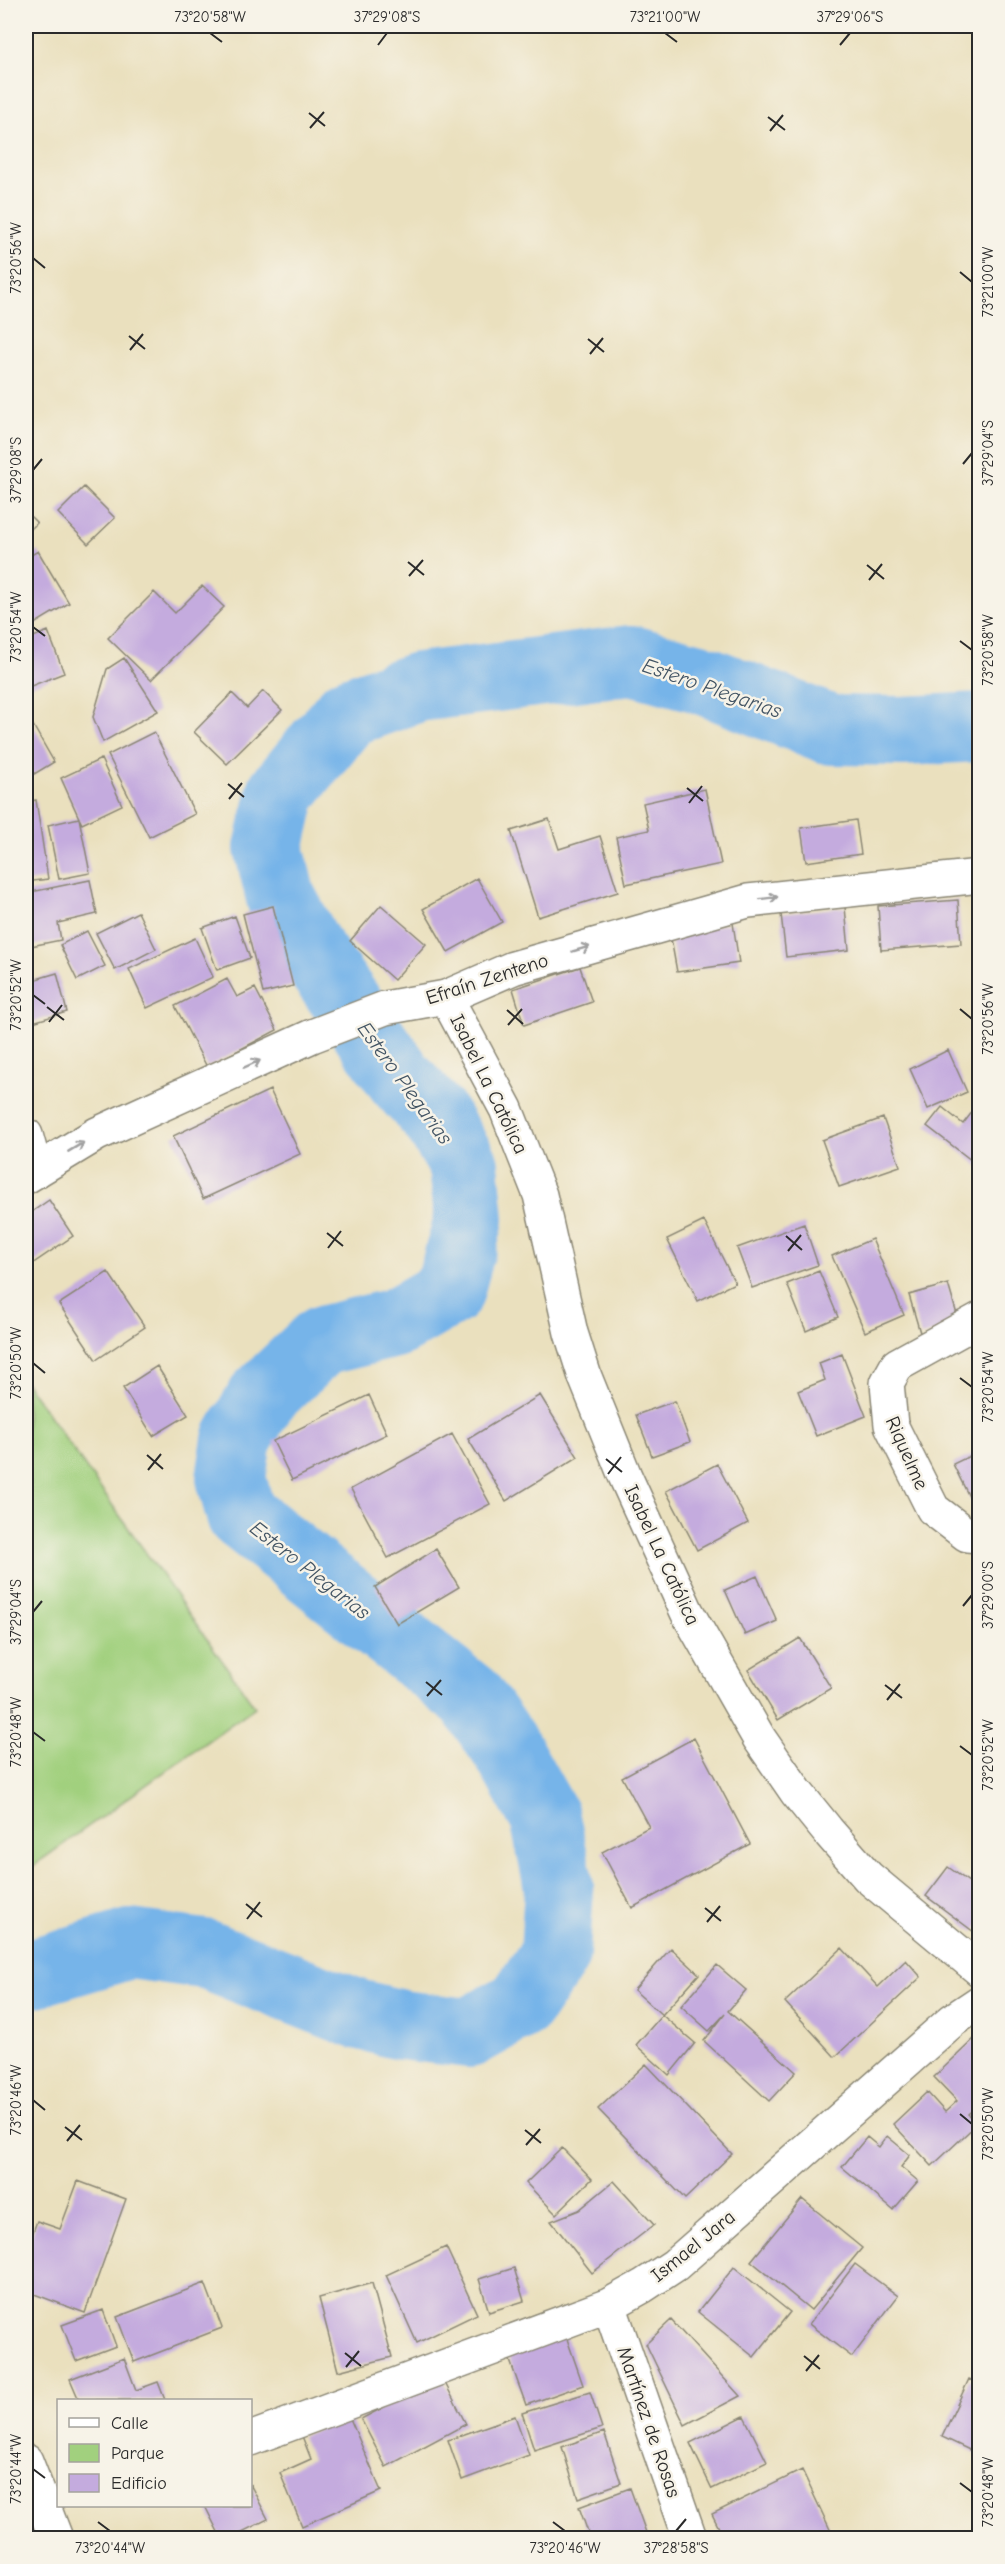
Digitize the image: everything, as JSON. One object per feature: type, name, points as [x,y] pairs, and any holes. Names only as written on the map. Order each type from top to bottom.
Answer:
[{"type":"street","name":"Efraín Zenteno","points":[[31,1174],[97,1134],[312,1036],[385,1008],[446,997],[513,968],[747,901],[980,876]]},
{"type":"street","name":"Isabel La Católica","points":[[446,997],[506,1109],[540,1195],[571,1332],[585,1377],[625,1476],[687,1612],[759,1738],[797,1793],[827,1830],[868,1877],[980,1970]]},
{"type":"street","points":[[26,1135],[31,1174]]},
{"type":"street","name":"Riquelme","points":[[980,1319],[897,1365],[886,1383],[891,1425],[933,1509],[968,1535],[980,1536]]},
{"type":"street","name":"Ismael Jara","points":[[252,2438],[609,2306],[675,2265],[953,2020],[980,2001]]},
{"type":"street","name":"Martínez de Rosas","points":[[609,2306],[690,2538]]},
{"type":"street","points":[[26,2461],[50,2495],[56,2538]]},
{"type":"green space","points":[[26,1383],[255,1707],[26,1871]]},
{"type":"building","points":[[84,487],[115,518],[88,544],[58,513]]},
{"type":"building","points":[[26,512],[37,523],[26,534]]},
{"type":"building","points":[[38,551],[69,603],[26,629],[26,558]]},
{"type":"building","points":[[202,586],[224,607],[151,680],[108,638],[154,592],[175,613]]},
{"type":"building","points":[[48,631],[64,673],[26,688],[26,640]]},
{"type":"building","points":[[124,658],[158,711],[103,742],[93,717],[107,669]]},
{"type":"building","points":[[263,691],[282,710],[227,764],[194,732],[232,693],[247,708]]},
{"type":"building","points":[[26,713],[54,762],[26,779]]},
{"type":"building","points":[[154,732],[195,814],[149,837],[108,755]]},
{"type":"building","points":[[101,759],[122,805],[82,824],[61,778]]},
{"type":"building","points":[[705,789],[721,864],[626,884],[616,837],[649,830],[643,803]]},
{"type":"building","points":[[36,800],[48,879],[26,882],[26,802]]},
{"type":"building","points":[[79,818],[90,873],[59,879],[48,825]]},
{"type":"building","points":[[549,819],[559,849],[600,836],[618,892],[538,917],[511,831]]},
{"type":"building","points":[[856,820],[861,854],[806,862],[801,828]]},
{"type":"building","points":[[477,878],[502,922],[448,952],[423,909]]},
{"type":"building","points":[[90,880],[97,914],[58,923],[61,940],[26,947],[26,893]]},
{"type":"building","points":[[958,900],[961,944],[881,950],[878,906]]},
{"type":"building","points":[[381,905],[426,944],[394,980],[350,941]]},
{"type":"building","points":[[273,906],[293,986],[263,993],[243,914]]},
{"type":"building","points":[[845,907],[849,950],[786,957],[781,914]]},
{"type":"building","points":[[138,912],[156,949],[115,970],[96,933]]},
{"type":"building","points":[[235,916],[250,958],[217,970],[202,928]]},
{"type":"building","points":[[733,923],[739,963],[677,972],[670,933]]},
{"type":"building","points":[[87,931],[105,966],[77,980],[60,945]]},
{"type":"building","points":[[195,938],[213,977],[147,1008],[129,969]]},
{"type":"building","points":[[580,967],[592,1002],[524,1025],[513,989]]},
{"type":"building","points":[[57,973],[67,1012],[26,1024],[26,982]]},
{"type":"building","points":[[227,979],[237,997],[255,988],[277,1030],[207,1067],[175,1006]]},
{"type":"building","points":[[948,1050],[967,1092],[928,1109],[910,1069]]},
{"type":"building","points":[[270,1090],[300,1154],[203,1199],[173,1136]]},
{"type":"building","points":[[942,1107],[963,1124],[973,1111],[980,1116],[980,1167],[927,1126]]},
{"type":"building","points":[[883,1118],[900,1166],[839,1187],[822,1140]]},
{"type":"building","points":[[49,1200],[73,1236],[26,1268],[26,1216]]},
{"type":"building","points":[[704,1221],[735,1283],[698,1301],[667,1239]]},
{"type":"building","points":[[804,1224],[818,1265],[752,1288],[737,1248]]},
{"type":"building","points":[[872,1239],[904,1315],[865,1332],[832,1256]]},
{"type":"building","points":[[819,1271],[838,1317],[806,1331],[787,1284]]},
{"type":"building","points":[[108,1272],[145,1327],[96,1360],[59,1304]]},
{"type":"building","points":[[948,1284],[960,1325],[921,1336],[909,1295]]},
{"type":"building","points":[[842,1354],[866,1416],[816,1436],[798,1391],[825,1380],[819,1363]]},
{"type":"building","points":[[157,1366],[188,1415],[153,1436],[123,1388]]},
{"type":"building","points":[[369,1395],[387,1434],[292,1480],[273,1441]]},
{"type":"building","points":[[540,1395],[578,1457],[506,1501],[468,1439]]},
{"type":"building","points":[[675,1401],[690,1442],[652,1456],[636,1415]]},
{"type":"building","points":[[452,1434],[490,1504],[388,1558],[351,1489]]},
{"type":"building","points":[[980,1451],[980,1519],[953,1464]]},
{"type":"building","points":[[717,1464],[748,1523],[697,1550],[666,1491]]},
{"type":"building","points":[[436,1549],[459,1587],[397,1624],[375,1587]]},
{"type":"building","points":[[757,1576],[777,1621],[745,1635],[725,1590]]},
{"type":"building","points":[[800,1638],[831,1688],[778,1720],[748,1670]]},
{"type":"building","points":[[694,1738],[750,1844],[632,1908],[602,1852],[649,1827],[622,1777]]},
{"type":"building","points":[[948,1867],[980,1890],[980,1924],[974,1932],[926,1896]]},
{"type":"building","points":[[671,1948],[699,1974],[662,2015],[634,1990]]},
{"type":"building","points":[[842,1948],[878,1987],[906,1960],[921,1977],[835,2057],[785,2002]]},
{"type":"building","points":[[717,1965],[746,1990],[728,2011],[796,2072],[769,2101],[704,2041],[725,2014],[709,2031],[681,2006]]},
{"type":"building","points":[[662,2015],[695,2043],[669,2075],[636,2045]]},
{"type":"building","points":[[974,2039],[980,2044],[980,2103],[968,2114],[978,2123],[932,2166],[893,2124],[927,2092],[945,2112],[957,2101],[934,2077]]},
{"type":"building","points":[[646,2064],[732,2154],[685,2199],[598,2109]]},
{"type":"building","points":[[887,2136],[910,2155],[901,2167],[918,2181],[893,2210],[842,2167],[867,2137],[879,2147]]},
{"type":"building","points":[[562,2148],[592,2179],[556,2214],[526,2183]]},
{"type":"building","points":[[78,2181],[126,2199],[85,2313],[26,2291],[26,2251],[37,2221],[60,2229]]},
{"type":"building","points":[[614,2181],[654,2225],[592,2273],[551,2221],[579,2210]]},
{"type":"building","points":[[802,2199],[862,2248],[811,2310],[751,2261]]},
{"type":"building","points":[[446,2247],[477,2314],[417,2343],[386,2275]]},
{"type":"building","points":[[855,2264],[898,2296],[852,2357],[809,2324]]},
{"type":"building","points":[[734,2267],[790,2312],[754,2357],[698,2312]]},
{"type":"building","points":[[514,2268],[524,2301],[489,2312],[479,2279]]},
{"type":"building","points":[[205,2283],[222,2328],[134,2362],[117,2317]]},
{"type":"building","points":[[372,2283],[392,2357],[338,2371],[319,2298]]},
{"type":"building","points":[[103,2310],[116,2346],[76,2361],[62,2325]]},
{"type":"building","points":[[671,2320],[740,2396],[685,2425],[646,2344]]},
{"type":"building","points":[[566,2336],[583,2385],[526,2405],[508,2355]]},
{"type":"building","points":[[124,2358],[136,2390],[158,2382],[165,2399],[79,2399],[70,2379]]},
{"type":"building","points":[[442,2377],[466,2424],[386,2467],[361,2419]]},
{"type":"building","points":[[969,2379],[980,2384],[980,2455],[942,2437]]},
{"type":"building","points":[[590,2392],[602,2428],[534,2450],[522,2413]]},
{"type":"building","points":[[349,2416],[381,2491],[302,2526],[280,2473],[311,2459],[302,2436]]},
{"type":"building","points":[[515,2416],[529,2455],[462,2480],[448,2440]]},
{"type":"building","points":[[744,2416],[767,2462],[712,2489],[690,2443]]},
{"type":"building","points":[[604,2432],[621,2483],[578,2498],[562,2447]]},
{"type":"building","points":[[802,2470],[834,2538],[724,2538],[712,2514]]},
{"type":"building","points":[[252,2488],[268,2519],[230,2538],[221,2538],[206,2507],[252,2507]]},
{"type":"building","points":[[630,2488],[648,2538],[590,2538],[579,2507]]},
{"type":"waterway","name":"Estero Plegarias","points":[[26,1975],[130,1944],[204,1954],[357,2014],[401,2025],[469,2033],[521,2004],[555,1954],[559,1887],[545,1818],[508,1752],[471,1698],[241,1515],[231,1478],[237,1440],[262,1397],[321,1341],[395,1323],[449,1292],[469,1219],[464,1165],[435,1117],[400,1078],[308,948],[281,898],[269,848],[282,792],[348,712],[418,687],[631,660],[696,677],[831,730],[903,731],[980,727]]}]
